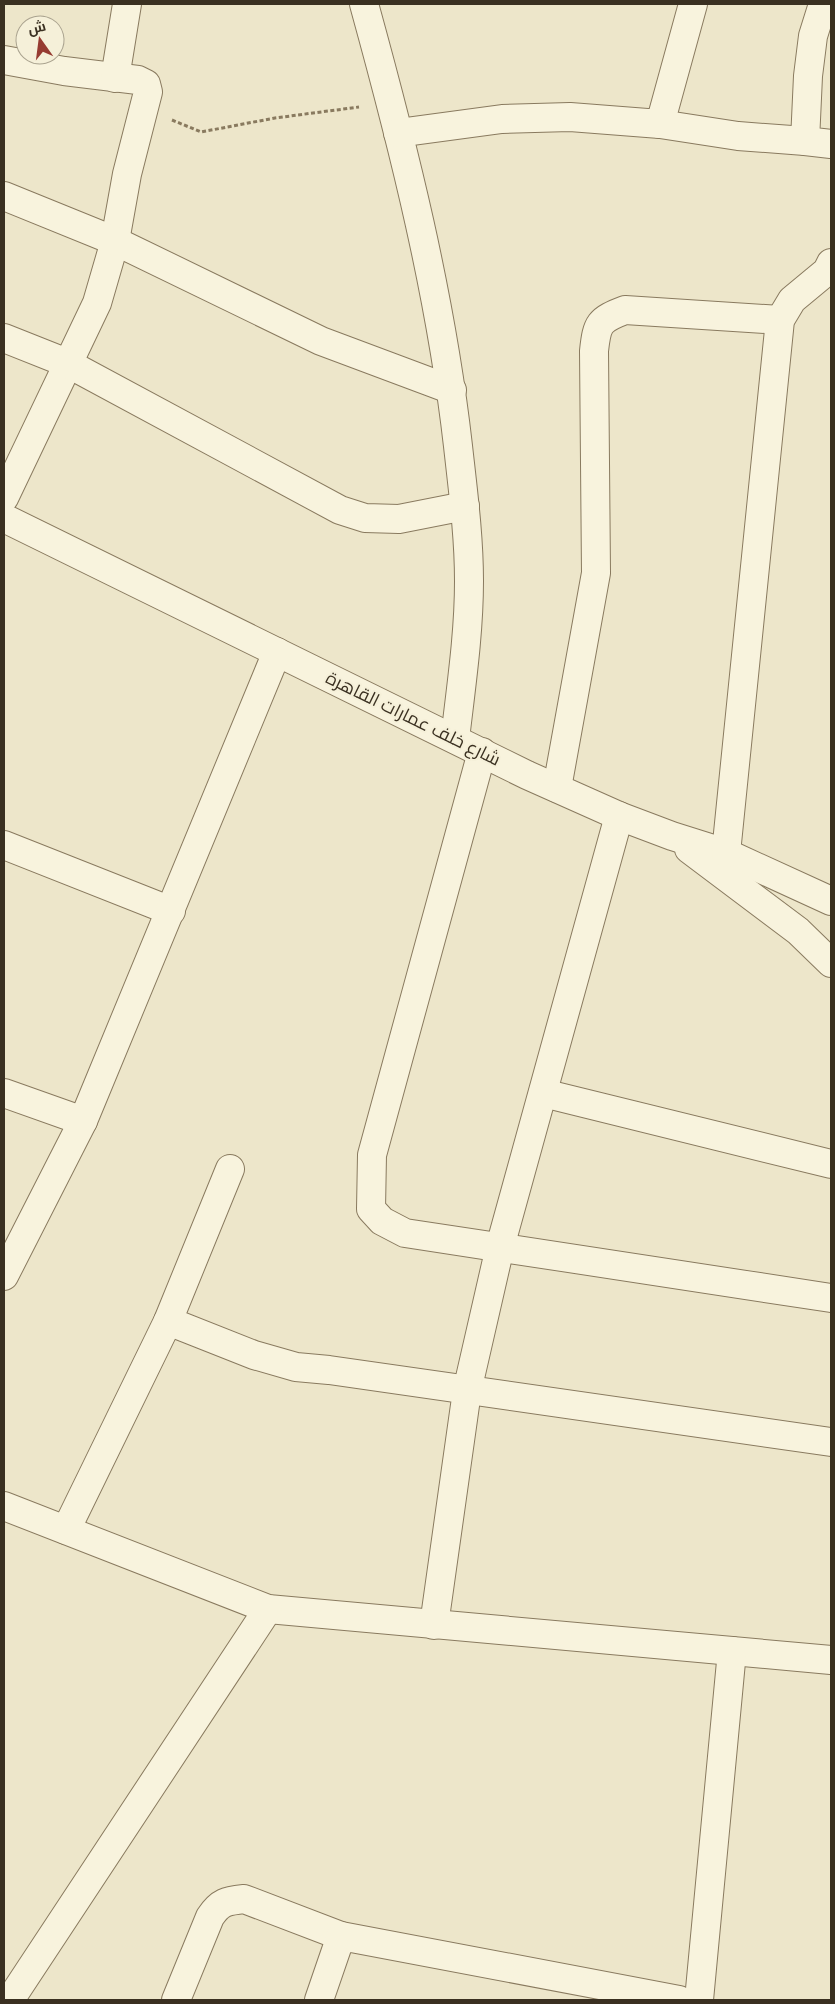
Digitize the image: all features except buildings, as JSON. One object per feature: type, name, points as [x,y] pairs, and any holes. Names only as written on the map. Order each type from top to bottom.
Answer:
[{"type":"street","points":[[115,78],[128,4]]},
{"type":"street","points":[[364,4],[391,102],[429,266],[452,390],[465,506],[469,581],[465,656],[455,739]]},
{"type":"street","points":[[660,124],[693,4]]},
{"type":"street","points":[[805,141],[808,76],[813,36],[823,4]]},
{"type":"street","points":[[4,60],[64,71],[138,80],[146,84],[148,92],[126,174],[115,241],[97,303],[67,362],[4,498]]},
{"type":"street","points":[[398,132],[502,119],[561,117],[660,124],[738,136],[831,144]]},
{"type":"street","points":[[4,196],[115,241],[321,341],[452,390]]},
{"type":"street","points":[[726,853],[780,320],[792,300],[827,271],[831,263]]},
{"type":"street","points":[[557,788],[596,573],[594,351],[596,330],[607,317],[626,310],[780,320]]},
{"type":"street","points":[[4,338],[67,362],[340,510],[365,518],[399,519],[465,506]]},
{"type":"street","name":"شارع خلف عمارات القاهرة","points":[[4,518],[526,775],[618,816],[726,853],[828,900]]},
{"type":"street","points":[[4,1276],[83,1121],[277,652]]},
{"type":"street","points":[[482,752],[372,1155],[371,1209],[382,1221],[405,1233],[831,1298]]},
{"type":"street","points":[[434,1625],[467,1391],[500,1247],[618,816]]},
{"type":"street","points":[[672,836],[798,931],[831,963]]},
{"type":"street","points":[[4,845],[171,911]]},
{"type":"street","points":[[4,1093],[83,1121]]},
{"type":"street","points":[[543,1093],[831,1164]]},
{"type":"street","points":[[66,1530],[168,1321],[230,1169]]},
{"type":"street","points":[[168,1321],[236,1348],[296,1367],[329,1370],[831,1442]]},
{"type":"street","points":[[4,1506],[268,1610],[831,1660]]},
{"type":"street","points":[[10,2000],[268,1610]]},
{"type":"street","points":[[699,2000],[732,1651]]},
{"type":"street","points":[[176,2000],[210,1917],[217,1906],[230,1900],[244,1899],[342,1936],[679,2000]]},
{"type":"street","points":[[319,2000],[342,1936]]},
{"type":"path","points":[[144,109],[201,132],[275,118],[391,102]]}]
